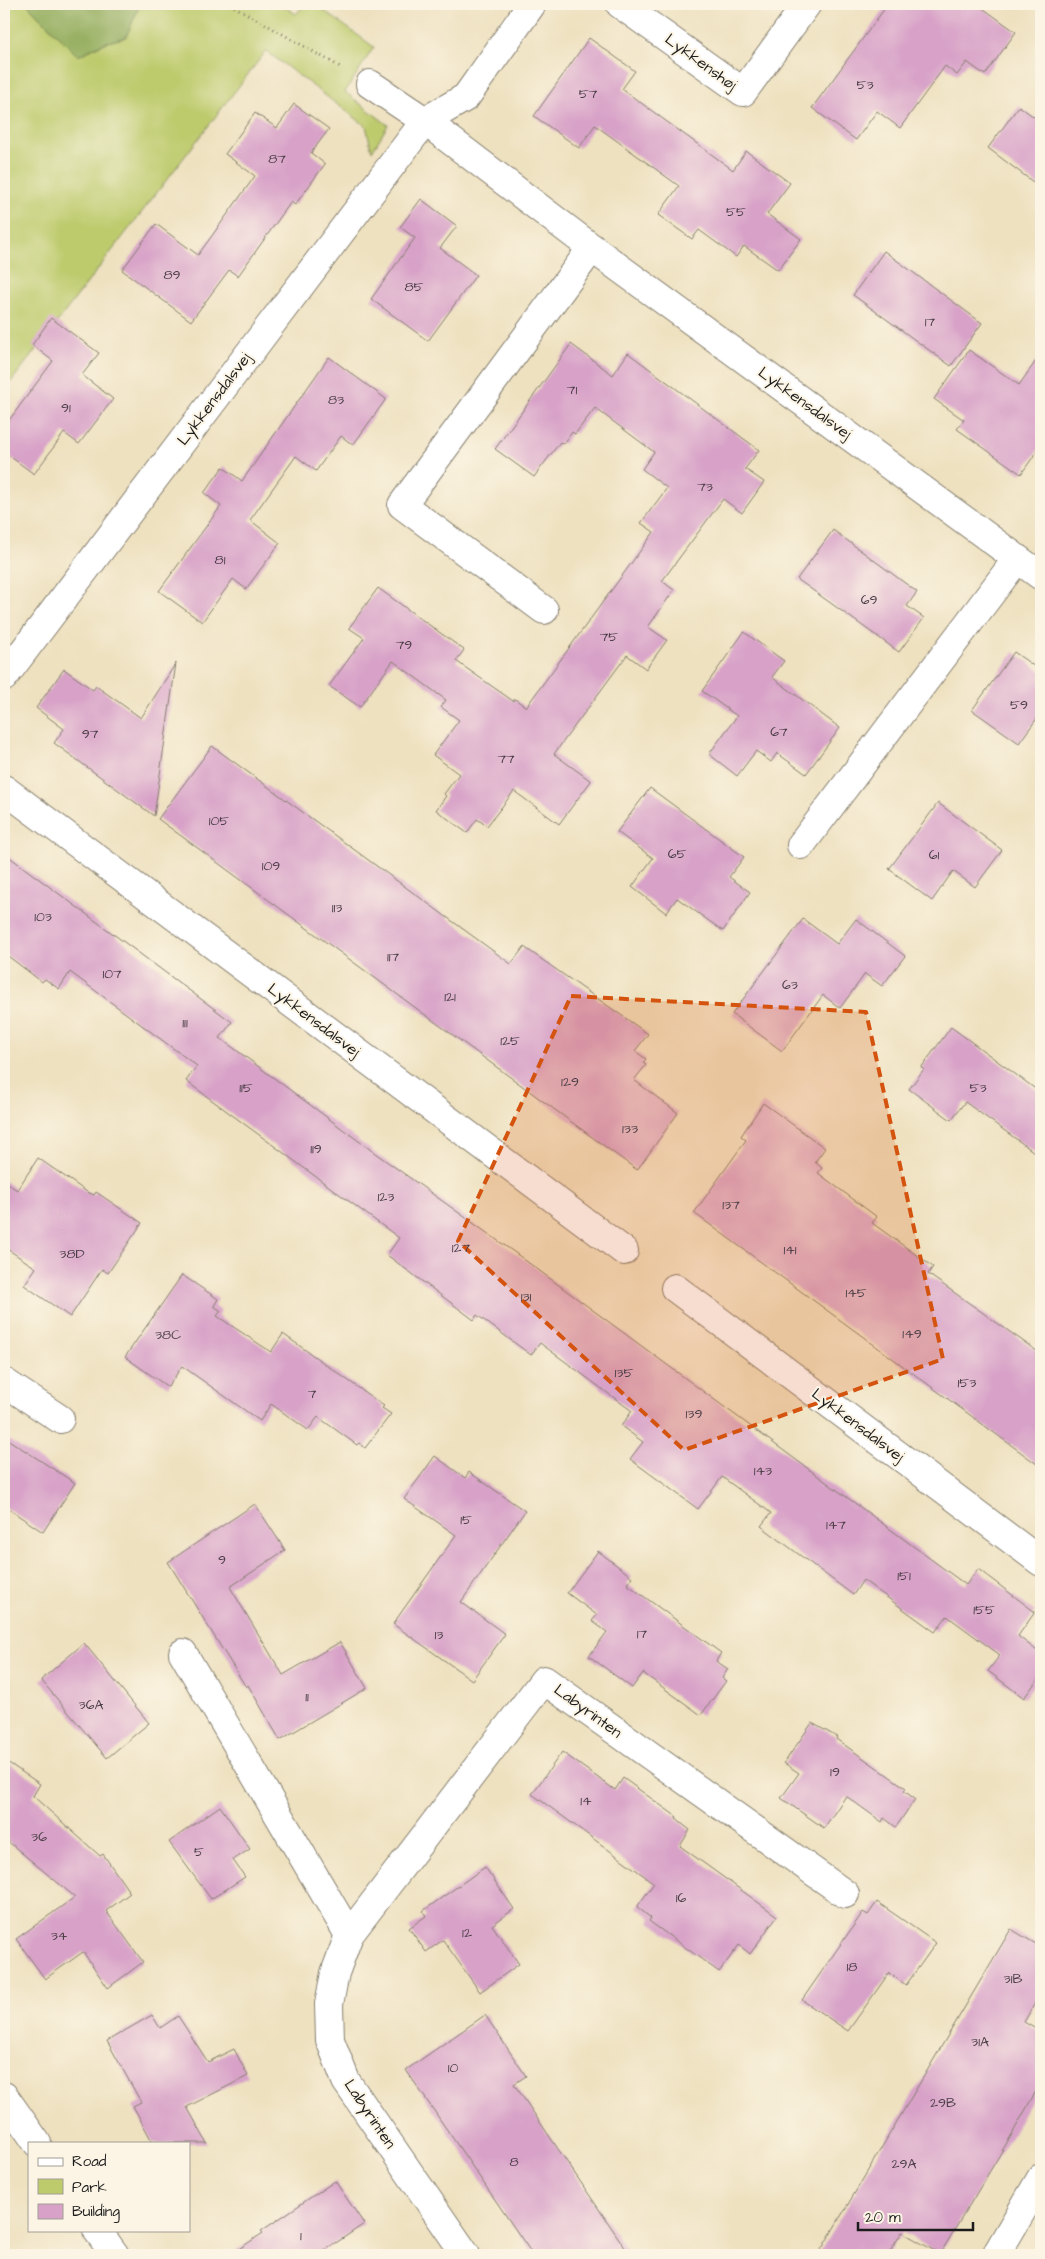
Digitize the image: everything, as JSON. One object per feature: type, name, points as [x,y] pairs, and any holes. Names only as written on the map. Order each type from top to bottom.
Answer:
[{"type":"street","points":[[425,121],[466,97],[532,4]]},
{"type":"street","name":"Lykkenshøj","points":[[620,4],[743,92],[807,4]]},
{"type":"street","name":"Lykkensdalsvej","points":[[370,84],[425,121],[592,248],[1041,576]]},
{"type":"street","name":"Lykkensdalsvej","points":[[4,677],[425,121]]},
{"type":"street","points":[[544,610],[402,504],[592,248]]},
{"type":"street","points":[[801,845],[1017,559]]},
{"type":"street","name":"Lykkensdalsvej","points":[[4,789],[624,1251]]},
{"type":"street","name":"Lykkensdalsvej","points":[[675,1288],[1041,1562]]},
{"type":"street","points":[[4,1382],[60,1419]]},
{"type":"street","points":[[183,1653],[349,1935]]},
{"type":"street","name":"Labyrinten","points":[[460,2253],[346,2082],[330,2040],[329,2004],[335,1973],[349,1935],[544,1680],[845,1894]]},
{"type":"street","points":[[4,2096],[36,2142]]},
{"type":"street","points":[[996,2255],[1041,2178]]},
{"type":"street","points":[[99,2232],[115,2255]]},
{"type":"path","points":[[230,4],[370,84]]},
{"type":"highlighted area","points":[[571,996],[866,1012],[943,1359],[684,1450],[458,1241]]},
{"type":"green space","points":[[4,4],[27,4],[78,56],[104,43],[126,37],[140,4],[280,4],[296,14],[305,4],[315,4],[374,47],[345,92],[388,125],[372,151],[366,126],[266,51],[4,391]]},
{"type":"green space","points":[[27,4],[140,4],[126,37],[104,43],[78,56]]},
{"type":"building","points":[[888,4],[977,4],[1016,32],[985,75],[967,62],[957,75],[945,66],[900,128],[877,111],[856,140],[812,108]]},
{"type":"building","points":[[589,38],[635,71],[622,89],[733,170],[746,151],[790,183],[767,214],[801,239],[778,270],[744,246],[736,257],[699,230],[692,239],[658,215],[679,186],[595,125],[579,148],[534,116]]},
{"type":"building","points":[[294,104],[329,129],[311,153],[325,164],[295,205],[291,202],[238,276],[229,270],[191,321],[122,270],[156,224],[198,255],[255,176],[225,154],[255,113],[277,128]]},
{"type":"building","points":[[1019,106],[1041,122],[1041,188],[988,148]]},
{"type":"building","points":[[421,199],[457,226],[440,248],[476,275],[428,341],[371,299],[415,238],[400,227]]},
{"type":"building","points":[[884,251],[982,323],[951,366],[853,295]]},
{"type":"building","points":[[51,318],[99,353],[82,375],[113,399],[79,444],[64,433],[34,474],[4,452],[4,427],[53,361],[32,345]]},
{"type":"building","points":[[571,344],[613,375],[628,353],[759,450],[745,469],[764,482],[742,513],[723,499],[662,581],[674,590],[648,627],[667,640],[646,669],[627,655],[554,754],[591,781],[559,824],[514,791],[487,826],[477,819],[467,833],[436,810],[446,796],[444,794],[459,774],[433,755],[459,720],[441,707],[446,700],[393,661],[360,707],[329,686],[364,638],[349,628],[378,588],[464,650],[456,661],[513,701],[515,699],[526,707],[654,532],[641,523],[667,488],[642,469],[654,452],[595,408],[575,434],[572,432],[564,444],[560,442],[534,477],[495,449]]},
{"type":"building","points":[[969,350],[1019,385],[1041,354],[1041,446],[1021,474],[957,429],[964,420],[934,399]]},
{"type":"building","points":[[329,357],[386,399],[353,445],[341,436],[316,471],[296,456],[250,520],[280,543],[246,589],[233,579],[202,622],[159,591],[221,506],[204,493],[223,467],[242,481]]},
{"type":"building","points":[[833,530],[917,592],[907,606],[924,618],[899,652],[797,579]]},
{"type":"building","points":[[744,632],[784,661],[772,677],[840,728],[806,774],[777,753],[771,762],[756,751],[737,776],[709,754],[737,716],[702,691]]},
{"type":"building","points":[[1014,652],[1041,671],[1041,713],[1019,743],[972,710]]},
{"type":"building","points":[[176,663],[154,816],[54,743],[64,729],[36,708],[64,669],[93,690],[96,686],[141,718]]},
{"type":"building","points":[[212,746],[511,964],[524,947],[648,1034],[635,1051],[646,1059],[643,1063],[646,1065],[634,1080],[678,1113],[637,1170],[158,819]]},
{"type":"building","points":[[650,788],[744,857],[729,877],[750,892],[723,931],[677,898],[666,913],[632,887],[653,858],[617,832]]},
{"type":"building","points":[[938,803],[1002,850],[975,887],[953,871],[932,901],[889,869]]},
{"type":"building","points":[[4,853],[232,1022],[220,1038],[375,1153],[518,1255],[966,1585],[978,1569],[1035,1612],[1018,1636],[1041,1654],[1041,1675],[1024,1698],[988,1671],[1000,1655],[947,1616],[935,1632],[863,1580],[853,1595],[761,1526],[771,1513],[722,1477],[698,1509],[630,1459],[643,1442],[621,1426],[632,1411],[540,1343],[531,1355],[477,1315],[474,1320],[387,1255],[399,1238],[186,1081],[197,1066],[70,972],[59,989],[45,979],[42,982],[4,953]]},
{"type":"building","points":[[803,919],[837,944],[856,919],[905,956],[882,986],[865,974],[840,1008],[823,995],[782,1051],[732,1014]]},
{"type":"building","points":[[951,1027],[1041,1093],[1041,1157],[965,1102],[951,1120],[909,1089],[924,1069],[921,1068]]},
{"type":"building","points":[[763,1103],[825,1148],[815,1162],[822,1168],[818,1173],[877,1217],[872,1223],[933,1267],[928,1274],[1041,1354],[1041,1467],[694,1213],[746,1140],[741,1136]]},
{"type":"building","points":[[38,1158],[87,1192],[94,1195],[96,1192],[142,1223],[108,1273],[102,1269],[70,1317],[24,1285],[36,1268],[4,1247],[4,1181],[17,1190]]},
{"type":"building","points":[[182,1275],[218,1299],[214,1306],[221,1311],[217,1316],[271,1352],[283,1334],[384,1406],[382,1408],[391,1414],[365,1448],[359,1443],[357,1445],[318,1417],[308,1430],[271,1404],[260,1421],[182,1366],[168,1387],[125,1357]]},
{"type":"building","points":[[4,1437],[75,1483],[43,1532],[4,1506]]},
{"type":"building","points":[[435,1456],[465,1478],[469,1472],[525,1511],[461,1602],[505,1634],[472,1680],[393,1624],[456,1535],[404,1499]]},
{"type":"building","points":[[255,1504],[285,1550],[230,1587],[283,1675],[340,1642],[367,1688],[280,1740],[248,1685],[246,1687],[168,1562]]},
{"type":"building","points":[[598,1551],[632,1577],[627,1584],[721,1653],[716,1661],[728,1669],[722,1678],[726,1681],[701,1715],[643,1673],[632,1688],[589,1656],[607,1632],[592,1621],[597,1615],[567,1593]]},
{"type":"building","points":[[84,1643],[149,1723],[107,1758],[41,1680]]},
{"type":"building","points":[[812,1723],[837,1737],[836,1739],[906,1788],[904,1791],[915,1799],[896,1827],[884,1818],[882,1822],[846,1796],[824,1828],[781,1798],[799,1773],[784,1763]]},
{"type":"building","points":[[562,1752],[615,1790],[623,1778],[677,1817],[676,1819],[690,1830],[680,1846],[777,1916],[750,1954],[739,1945],[719,1972],[649,1921],[651,1918],[637,1907],[654,1883],[532,1794]]},
{"type":"building","points":[[4,1760],[40,1784],[33,1796],[100,1856],[103,1854],[130,1893],[106,1911],[143,1962],[108,1988],[83,1952],[45,1979],[16,1939],[75,1897],[5,1839],[4,1841]]},
{"type":"building","points":[[220,1806],[250,1849],[233,1860],[245,1877],[211,1899],[169,1842]]},
{"type":"building","points":[[485,1867],[514,1909],[492,1925],[519,1964],[480,1992],[443,1940],[426,1952],[409,1928],[426,1916],[423,1911]]},
{"type":"building","points":[[877,1902],[936,1943],[906,1985],[889,1973],[848,2031],[802,2000],[863,1912],[868,1915]]},
{"type":"building","points":[[1011,1929],[1041,1947],[1041,1993],[1024,2022],[1041,2032],[1041,2082],[1011,2136],[940,2254],[902,2232],[888,2255],[818,2255]]},
{"type":"building","points":[[152,2015],[160,2028],[178,2016],[208,2062],[234,2049],[248,2076],[187,2107],[207,2143],[152,2142],[133,2106],[141,2102],[107,2041]]},
{"type":"building","points":[[485,2015],[526,2076],[514,2084],[630,2255],[533,2255],[406,2070]]},
{"type":"building","points":[[335,2181],[364,2224],[318,2255],[230,2255],[263,2233],[261,2231]]}]
